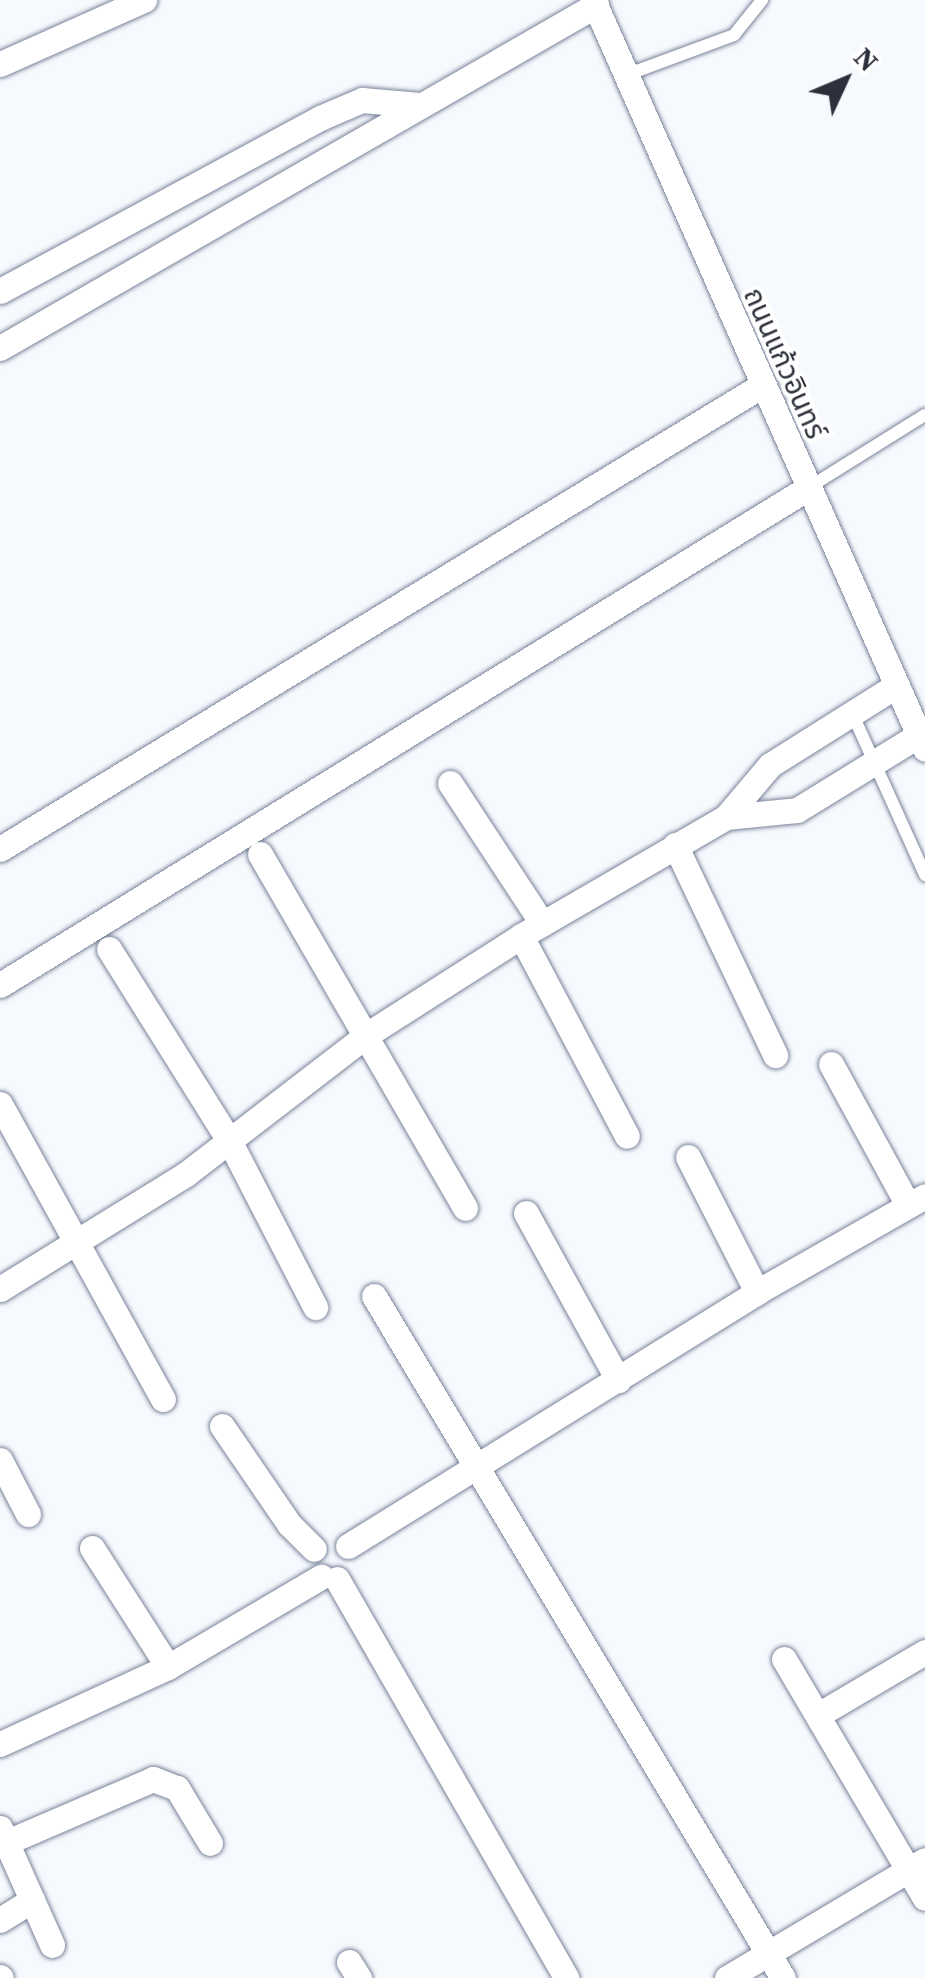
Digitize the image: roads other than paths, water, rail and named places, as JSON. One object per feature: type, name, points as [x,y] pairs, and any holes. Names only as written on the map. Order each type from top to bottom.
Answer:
[{"type":"street","points":[[0,64],[144,0]]},
{"type":"street","points":[[0,348],[595,3]]},
{"type":"street","name":"ถนนแก้วอินทร์","points":[[595,3],[761,386],[922,742]]},
{"type":"street","points":[[0,291],[320,118],[362,100],[420,105]]},
{"type":"street","points":[[0,849],[761,386]]},
{"type":"street","points":[[0,984],[808,488]]},
{"type":"street","points":[[726,817],[743,789],[770,765],[896,684]]},
{"type":"street","points":[[0,1290],[230,1142],[368,1034],[674,844],[726,817],[797,810],[875,762],[922,742]]},
{"type":"street","points":[[450,782],[532,930],[628,1136]]},
{"type":"street","points":[[674,844],[776,1055]]},
{"type":"street","points":[[260,854],[368,1034],[465,1208]]},
{"type":"street","points":[[109,949],[230,1142],[315,1307]]},
{"type":"street","points":[[348,1546],[757,1292],[917,1201],[831,1064]]},
{"type":"street","points":[[0,1104],[81,1240],[163,1399]]},
{"type":"street","points":[[688,1157],[757,1292]]},
{"type":"street","points":[[526,1214],[618,1380]]},
{"type":"street","points":[[374,1296],[783,1978]]},
{"type":"street","points":[[222,1426],[288,1524],[314,1549]]},
{"type":"street","points":[[0,1460],[28,1514]]},
{"type":"street","points":[[0,1744],[168,1668],[352,1562],[348,1546],[334,1538],[314,1549]]},
{"type":"street","points":[[92,1548],[168,1668]]},
{"type":"street","points":[[314,1549],[311,1565],[329,1578],[566,1978]]},
{"type":"street","points":[[818,1714],[925,1652]]},
{"type":"street","points":[[784,1659],[916,1865],[925,1898]]},
{"type":"street","points":[[52,1945],[3,1835],[152,1779],[176,1788],[210,1843]]},
{"type":"street","points":[[727,1978],[916,1865]]},
{"type":"street","points":[[0,1920],[32,1900]]},
{"type":"lane","points":[[626,75],[734,35],[762,0]]},
{"type":"lane","points":[[808,488],[925,415]]},
{"type":"lane","points":[[852,713],[925,875]]}]
